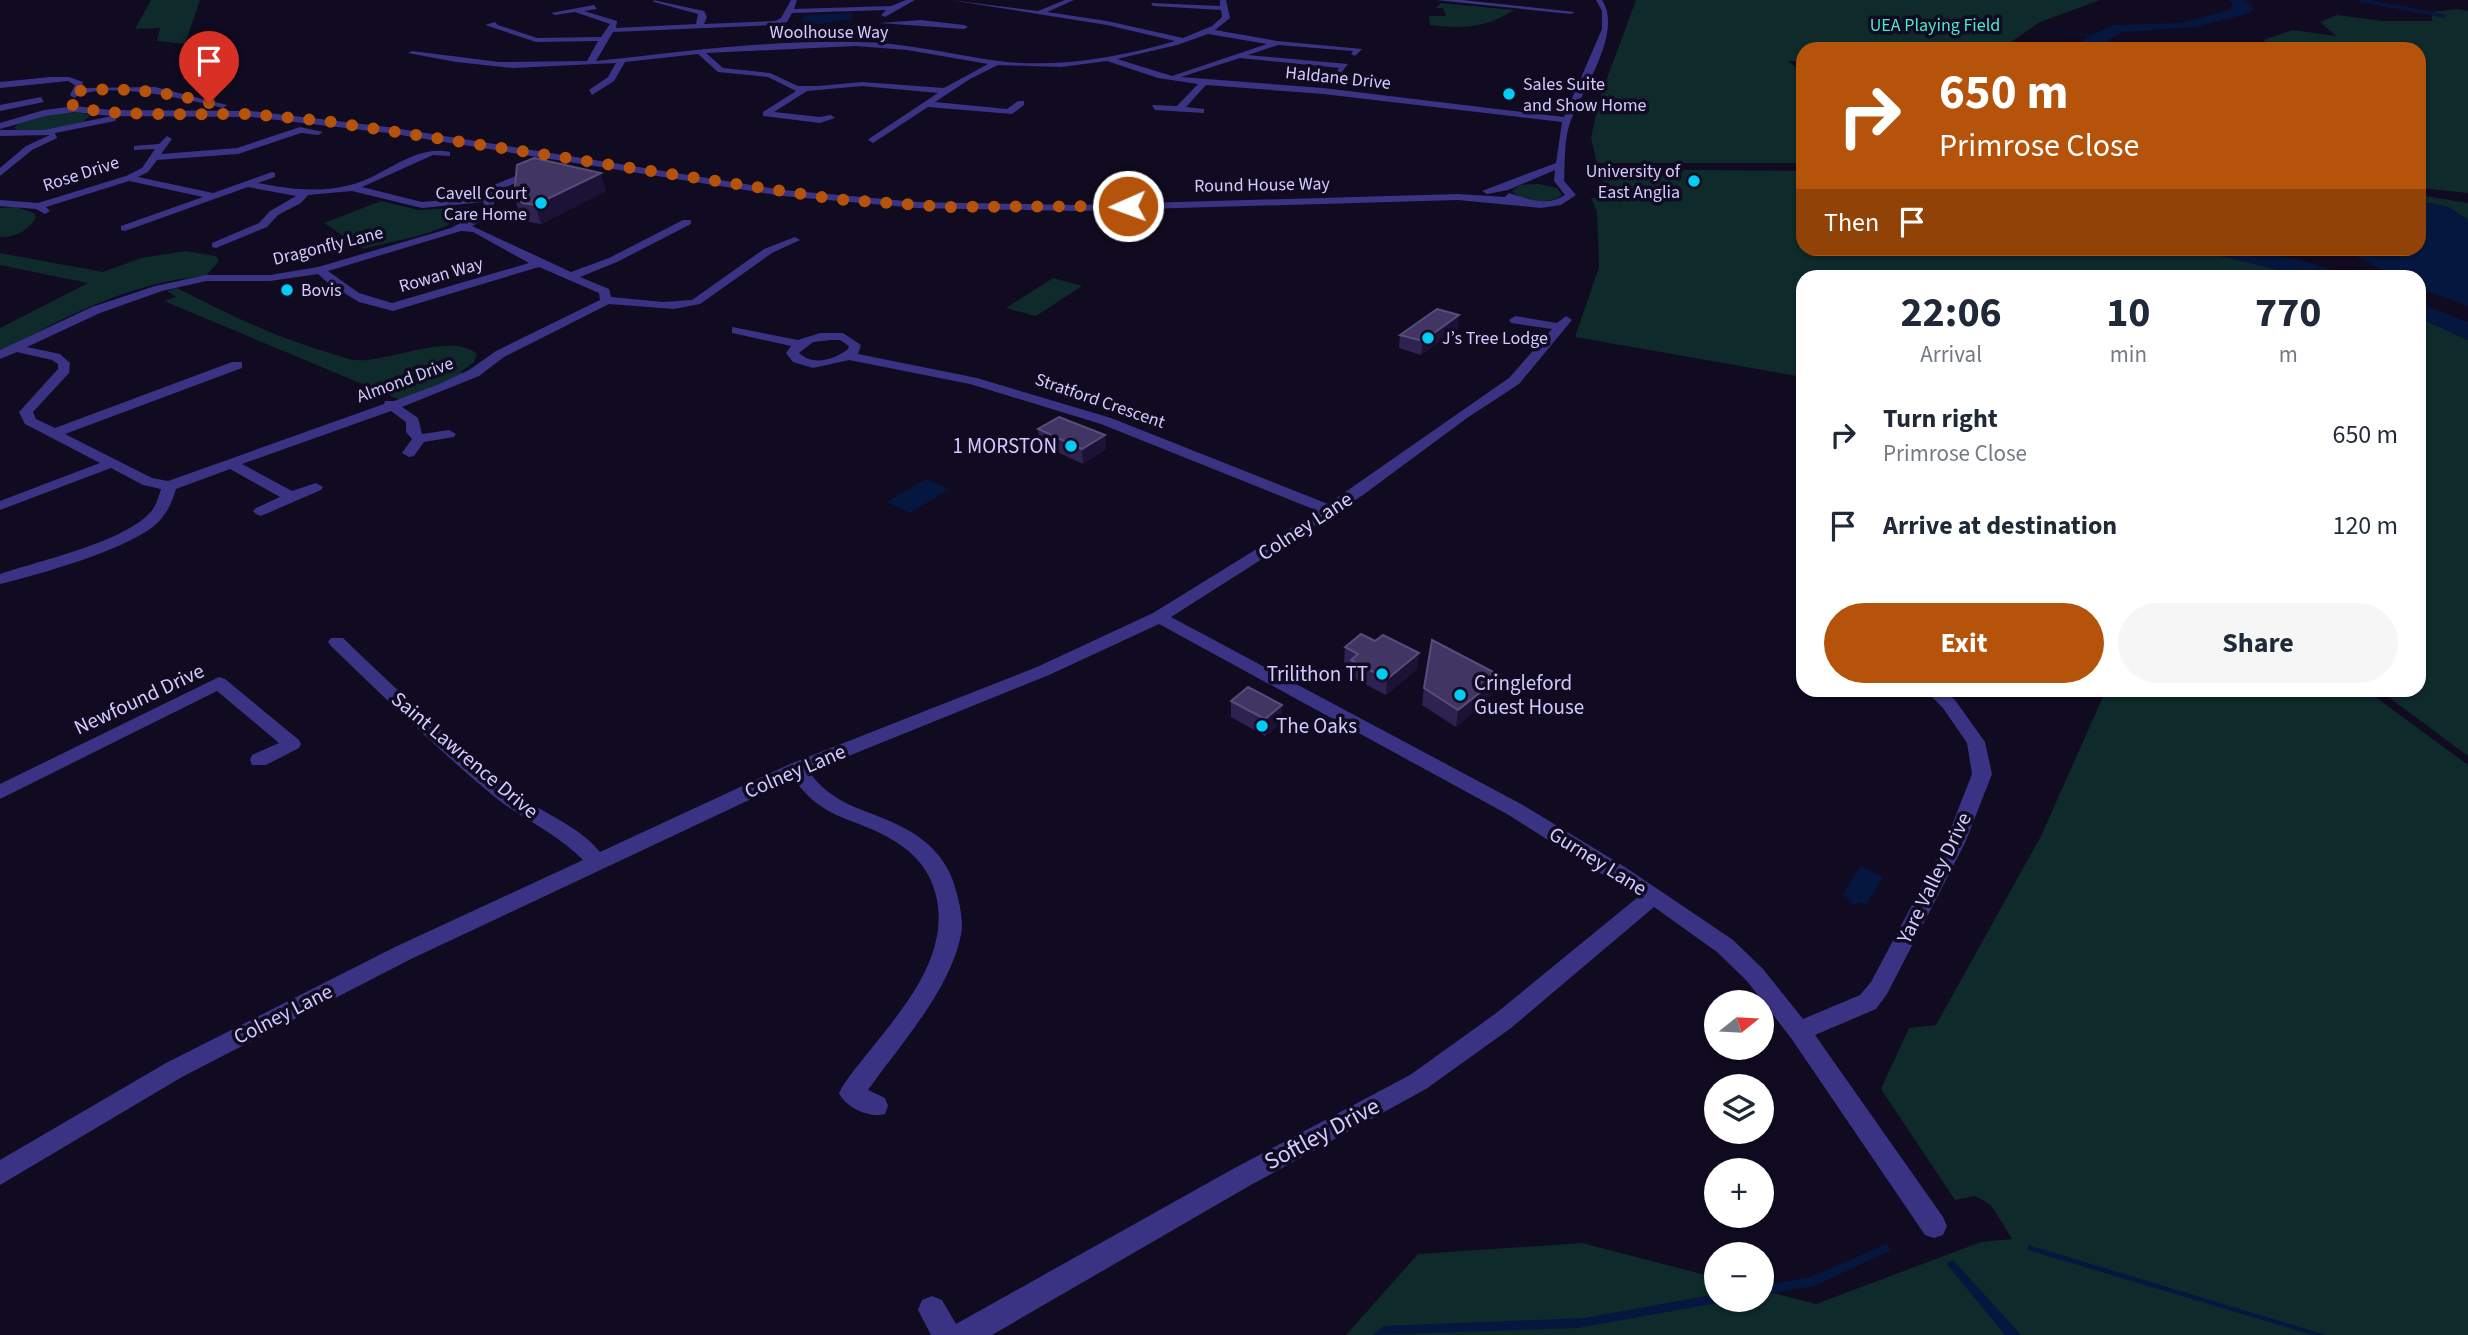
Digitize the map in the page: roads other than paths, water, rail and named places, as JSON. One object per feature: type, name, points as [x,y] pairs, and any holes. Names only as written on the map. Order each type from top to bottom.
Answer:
[{"type":"street","points":[[611,30],[776,23],[784,20],[794,0]]},
{"type":"street","points":[[871,45],[881,34],[886,13],[912,0]]},
{"type":"street","points":[[953,0],[1041,12],[1182,40]]},
{"type":"street","points":[[1041,12],[1070,0]]},
{"type":"street","points":[[1439,0],[1555,8],[1571,12]]},
{"type":"street","points":[[1559,165],[1559,181],[1571,195],[1563,201],[1541,204],[1519,201],[1504,192],[1504,188],[1559,165],[1563,159],[1566,120],[1606,29],[1606,11],[1599,0]]},
{"type":"street","points":[[661,1],[701,13],[703,17],[699,26]]},
{"type":"street","points":[[1606,11],[1611,1]]},
{"type":"street","name":"Woolhouse Way","points":[[412,53],[497,65],[590,64],[699,51],[871,45],[995,64],[1048,66],[1109,59],[1182,40],[1221,25],[1226,18],[1224,4],[1153,4]]},
{"type":"street","points":[[555,13],[594,7]]},
{"type":"street","points":[[790,11],[892,8]]},
{"type":"street","points":[[575,10],[614,23],[590,64]]},
{"type":"street","points":[[883,23],[928,22],[964,27]]},
{"type":"street","points":[[479,33],[492,26],[536,40],[603,39]]},
{"type":"street","points":[[1097,32],[1119,26]]},
{"type":"street","points":[[1206,31],[1352,57],[1241,57]]},
{"type":"street","points":[[1170,79],[1277,43]]},
{"type":"street","points":[[699,51],[721,70],[769,75],[780,78],[786,85],[804,89],[862,84],[946,91]]},
{"type":"street","name":"Haldane Drive","points":[[1109,59],[1170,79],[1322,91],[1478,113],[1566,120]]},
{"type":"street","points":[[592,92],[611,79],[621,62]]},
{"type":"street","points":[[873,140],[976,71],[995,64]]},
{"type":"street","points":[[0,85],[69,79],[80,84],[70,105],[98,115],[84,124]]},
{"type":"street","points":[[1180,108],[1204,83]]},
{"type":"street","points":[[28,116],[76,93],[110,89],[155,90],[209,103],[237,105]]},
{"type":"street","points":[[804,89],[766,114],[820,120],[831,118]]},
{"type":"street","points":[[173,103],[190,98]]},
{"type":"street","points":[[0,108],[41,100]]},
{"type":"street","points":[[1000,119],[1021,103]]},
{"type":"street","points":[[928,104],[1009,112]]},
{"type":"street","points":[[1155,107],[1200,111]]},
{"type":"street","name":"Round House Way","points":[[0,133],[28,116],[60,110],[251,114],[325,121],[783,193],[945,207],[1076,208],[1458,197],[1519,201]]},
{"type":"street","name":"Round House Way","points":[[10,129],[44,133],[125,117],[192,113]]},
{"type":"street","points":[[282,127],[317,132]]},
{"type":"street","points":[[0,173],[29,148],[73,128]]},
{"type":"street","points":[[10,129],[30,139],[29,148]]},
{"type":"street","points":[[156,157],[238,150],[300,130]]},
{"type":"street","points":[[866,130],[885,132]]},
{"type":"street","name":"Rose Drive","points":[[0,203],[42,208],[129,178],[145,170],[165,142],[137,148]]},
{"type":"street","points":[[414,148],[447,154]]},
{"type":"street","points":[[352,188],[432,152]]},
{"type":"street","name":"Dragonfly Lane","points":[[0,355],[96,310],[159,288],[206,278],[270,278],[318,270],[461,228],[486,214],[494,191],[506,183],[565,159]]},
{"type":"street","points":[[125,228],[272,175]]},
{"type":"street","points":[[129,178],[214,195]]},
{"type":"street","points":[[1521,181],[1546,181],[1566,188]]},
{"type":"street","points":[[247,184],[304,193],[352,188],[436,205],[489,199]]},
{"type":"street","name":"Round House Way","points":[[1458,197],[1504,188]]},
{"type":"street","points":[[216,245],[263,225],[274,213],[297,201],[304,193]]},
{"type":"street","points":[[151,219],[170,222]]},
{"type":"street","points":[[569,277],[687,222]]},
{"type":"street","points":[[461,228],[475,229],[569,277],[605,291],[606,300],[631,299],[674,307],[696,302],[768,251],[795,240]]},
{"type":"street","points":[[231,229],[244,233]]},
{"type":"street","points":[[659,237],[680,242]]},
{"type":"street","points":[[750,247],[768,251]]},
{"type":"street","name":"Rowan Way","points":[[318,270],[324,271],[332,282],[381,307],[393,307],[428,299],[541,263]]},
{"type":"street","name":"Almond Drive","points":[[169,486],[470,376],[500,354],[601,306],[606,300]]},
{"type":"street","name":"Colney Lane","points":[[0,1173],[203,1054],[402,953],[797,769],[1043,671],[1159,617],[1330,510],[1514,381],[1563,324],[1515,320]]},
{"type":"street","points":[[736,330],[799,344],[819,337],[843,337],[855,345],[849,356]]},
{"type":"street","name":"Stratford Crescent","points":[[799,344],[792,354],[803,362],[827,363],[849,356],[972,381],[1106,421],[1330,510]]},
{"type":"street","points":[[0,579],[88,550],[139,529],[160,512],[169,486],[148,482],[30,421],[26,412],[64,370],[64,363],[56,357],[16,348]]},
{"type":"street","points":[[52,434],[237,365]]},
{"type":"street","points":[[390,404],[413,421],[413,432],[418,439]]},
{"type":"street","points":[[409,453],[418,439],[449,434]]},
{"type":"street","points":[[0,506],[112,463]]},
{"type":"street","points":[[233,464],[244,473],[292,497]]},
{"type":"street","points":[[261,511],[316,487]]},
{"type":"street","name":"Gurney Lane","points":[[1159,617],[1514,809],[1653,896],[1725,946],[1755,975],[1800,1031],[1934,1226]]},
{"type":"street","name":"Saint Lawrence Drive","points":[[337,642],[417,717],[516,803],[589,850],[597,863]]},
{"type":"street","name":"Newfound Drive","points":[[0,792],[219,683],[292,744],[259,761]]},
{"type":"street","name":"Yare Valley Drive","points":[[1800,1031],[1868,1002],[1879,988],[1955,843],[1982,774],[1976,741],[1942,697]]},
{"type":"street","points":[[797,769],[813,791],[834,807],[907,839],[938,870],[951,915],[950,934],[944,952],[918,1001],[851,1093],[876,1106]]},
{"type":"street","name":"Softley Drive","points":[[965,1335],[1240,1178],[1418,1082],[1503,1021],[1653,896]]},
{"type":"street","points":[[932,1310],[947,1335]]},
{"type":"water","points":[[2229,0],[2245,0],[2254,9],[2247,14],[2195,27],[2121,32],[2106,42],[2081,42],[2088,36],[2043,28],[2091,35],[2114,25],[2179,23],[2230,10],[2233,4]]},
{"type":"water","points":[[851,13],[852,19],[819,24],[801,23],[807,15]]},
{"type":"water","points":[[2426,202],[2448,207],[2468,220],[2468,306],[2426,291],[2426,270],[2383,270],[2356,256],[2426,256]]},
{"type":"water","points":[[2220,256],[2278,256],[2332,270],[2278,270]]},
{"type":"water","points":[[2426,306],[2468,322],[2468,340],[2426,321]]},
{"type":"water","points":[[926,479],[949,489],[910,513],[887,502]]},
{"type":"water","points":[[1861,866],[1883,877],[1866,905],[1861,902],[1854,905],[1843,894]]},
{"type":"water","points":[[1886,1244],[1892,1250],[1814,1286],[1774,1293],[1774,1284],[1811,1277]]},
{"type":"water","points":[[2028,1245],[2326,1335],[2312,1335],[2028,1250]]},
{"type":"water","points":[[1954,1260],[2021,1335],[2005,1335],[1946,1263]]},
{"type":"water","points":[[1704,1296],[1704,1305],[1578,1328],[1373,1335],[1383,1326],[1584,1318]]},
{"type":"waterway","points":[[2360,0],[2444,16]]},
{"type":"place","name":"Sales Suite and Show Home","points":[[1509,94]]},
{"type":"place","name":"University of East Anglia","points":[[1694,181]]},
{"type":"place","name":"Cavell Court Care Home","points":[[541,203]]},
{"type":"place","name":"Bovis","points":[[287,290]]},
{"type":"place","name":"J’s Tree Lodge","points":[[1428,338]]},
{"type":"place","name":"1 MORSTON","points":[[1071,446]]},
{"type":"place","name":"Trilithon TT","points":[[1382,674]]},
{"type":"place","name":"Cringleford Guest House","points":[[1460,695]]},
{"type":"place","name":"The Oaks","points":[[1262,726]]},
{"type":"park label","name":"UEA Playing Field","points":[[1935,25]]}]
